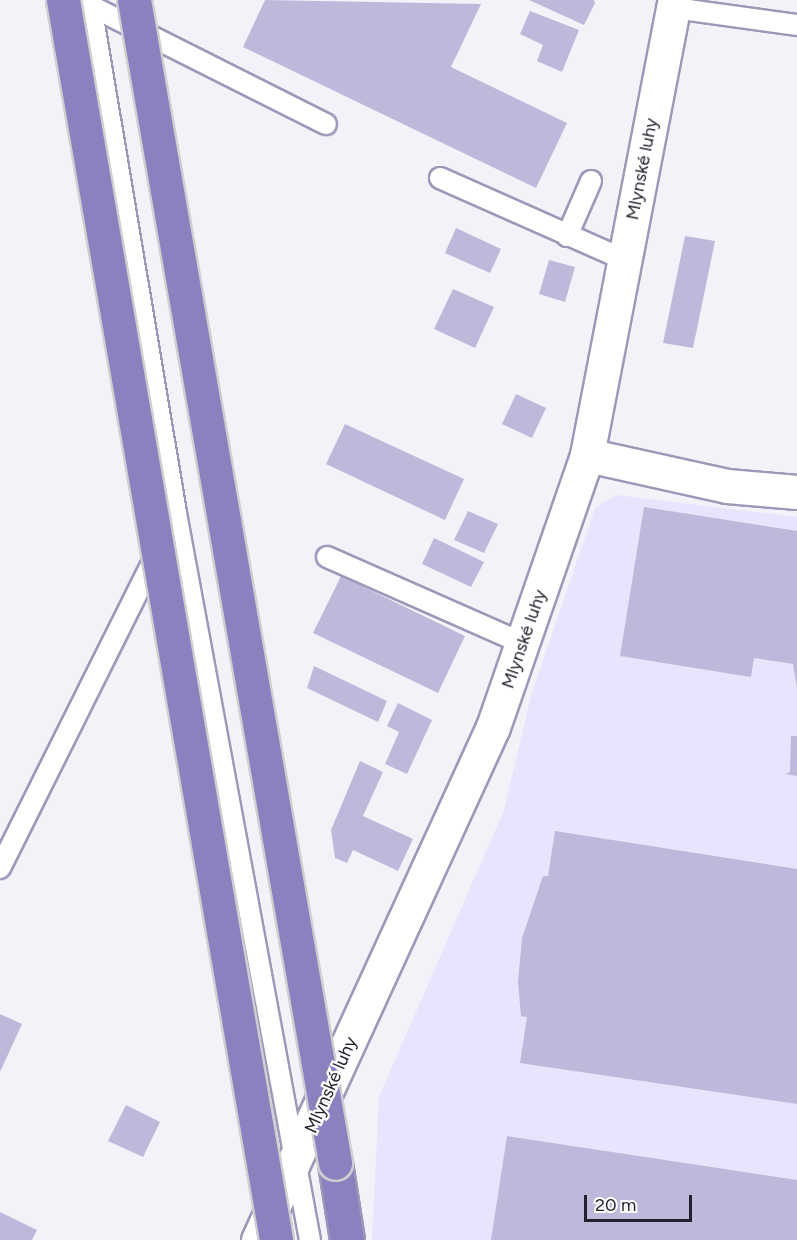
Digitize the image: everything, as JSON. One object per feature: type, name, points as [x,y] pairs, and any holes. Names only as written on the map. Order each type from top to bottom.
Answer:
[{"type":"highway","points":[[135,0],[347,1240]]},
{"type":"highway","points":[[81,2],[276,1240]]},
{"type":"street","name":"Mlynské luhy","points":[[258,1240],[297,1160],[493,727],[587,455],[674,4]]},
{"type":"street","points":[[587,455],[727,486],[797,492]]},
{"type":"lane","points":[[81,2],[326,124]]},
{"type":"lane","points":[[81,2],[310,1240]]},
{"type":"lane","points":[[674,4],[797,25]]},
{"type":"lane","points":[[440,178],[625,260]]},
{"type":"lane","points":[[567,236],[591,181]]},
{"type":"lane","points":[[0,868],[176,513]]},
{"type":"lane","points":[[327,557],[522,644]]},
{"type":"shaded area","points":[[616,495],[797,517],[797,1240],[372,1240],[379,1097],[504,810],[531,696],[595,508]]},
{"type":"building","points":[[265,0],[481,4],[451,67],[567,123],[536,188],[243,47]]},
{"type":"building","points":[[529,0],[594,0],[595,3],[584,25]]},
{"type":"building","points":[[530,11],[579,30],[562,72],[537,61],[543,45],[520,34]]},
{"type":"building","points":[[456,228],[501,249],[490,273],[445,253]]},
{"type":"building","points":[[685,236],[715,241],[693,348],[663,343]]},
{"type":"building","points":[[549,260],[575,267],[565,302],[539,294]]},
{"type":"building","points":[[453,289],[494,307],[475,348],[434,329]]},
{"type":"building","points":[[516,394],[546,408],[532,438],[502,424]]},
{"type":"building","points":[[345,424],[464,479],[445,520],[326,464]]},
{"type":"building","points":[[644,507],[797,531],[797,688],[793,664],[754,658],[751,677],[620,656]]},
{"type":"building","points":[[468,511],[498,524],[484,553],[454,540]]},
{"type":"building","points":[[434,538],[484,562],[471,587],[422,564]]},
{"type":"building","points":[[341,576],[465,636],[438,693],[313,633]]},
{"type":"building","points":[[314,666],[387,701],[378,722],[307,688]]},
{"type":"building","points":[[398,703],[432,720],[407,774],[385,764],[399,732],[387,726]]},
{"type":"building","points":[[791,736],[797,736],[797,776],[785,774],[790,772]]},
{"type":"building","points":[[360,761],[383,772],[363,816],[413,839],[398,871],[353,850],[347,863],[335,858],[331,830]]},
{"type":"building","points":[[555,831],[797,869],[797,1104],[520,1063],[527,1017],[521,1016],[518,982],[522,938],[543,876],[548,876]]},
{"type":"building","points":[[0,1014],[22,1024],[0,1072]]},
{"type":"building","points":[[126,1105],[160,1122],[143,1157],[108,1141]]},
{"type":"building","points":[[507,1136],[797,1180],[797,1240],[491,1240]]},
{"type":"building","points":[[0,1212],[37,1230],[32,1240],[0,1240]]}]
